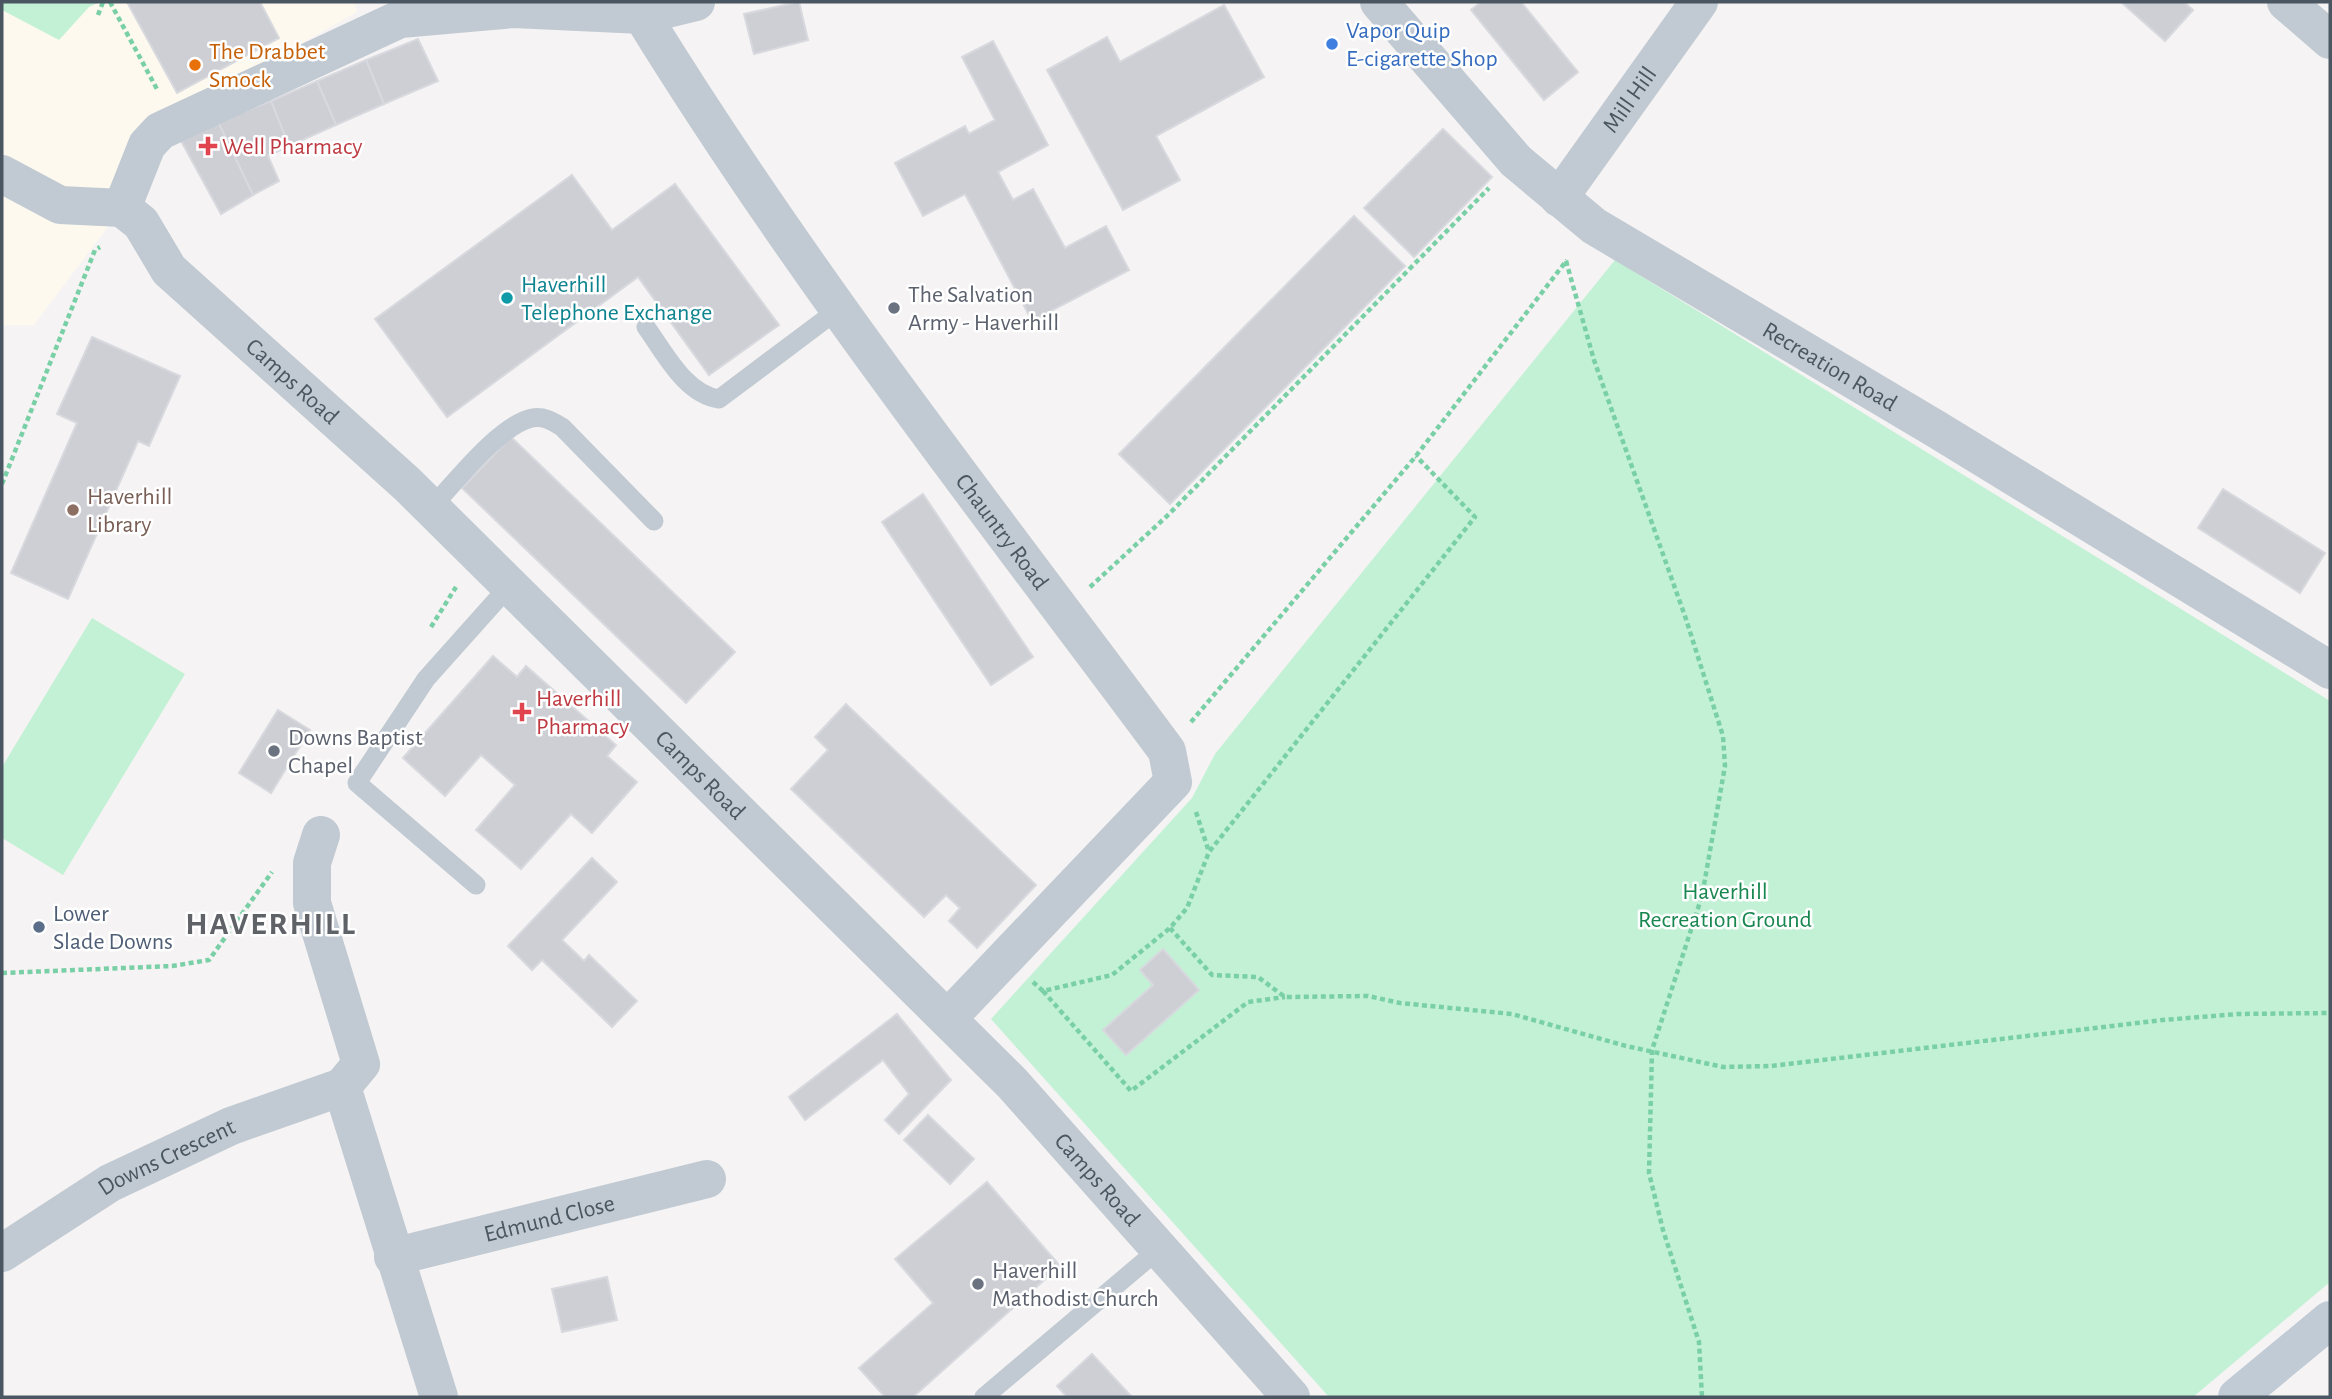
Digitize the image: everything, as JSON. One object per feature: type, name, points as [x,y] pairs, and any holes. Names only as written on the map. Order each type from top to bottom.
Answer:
[{"type":"street","points":[[2,173],[60,205],[132,216],[147,145],[160,131],[400,19],[514,9],[642,15],[696,2]]},
{"type":"street","name":"Recreation Road","points":[[1379,2],[1516,161],[1594,226],[1936,429],[2330,670]]},
{"type":"street","name":"Mill Hill","points":[[1559,198],[1699,2]]},
{"type":"street","points":[[2286,2],[2330,40]]},
{"type":"street","name":"Chauntry Road","points":[[642,15],[690,93],[873,359],[1167,751]]},
{"type":"street","name":"Camps Road","points":[[132,216],[176,277],[431,508],[1012,1083],[1291,1397]]},
{"type":"street","points":[[948,1018],[1173,782],[1167,751]]},
{"type":"street","points":[[321,835],[312,863],[312,903],[361,1064],[342,1087],[439,1397]]},
{"type":"street","name":"Downs Crescent","points":[[2,1253],[110,1183],[231,1126],[342,1087]]},
{"type":"street","name":"Edmund Close","points":[[393,1257],[707,1179]]},
{"type":"street","points":[[2237,1397],[2329,1324]]},
{"type":"lane","points":[[646,327],[692,388],[705,397],[719,399],[839,309]]},
{"type":"lane","points":[[431,508],[503,435],[531,418],[547,418],[562,427],[654,521]]},
{"type":"lane","points":[[476,885],[356,783],[426,679],[509,586]]},
{"type":"lane","points":[[984,1397],[1159,1249]]},
{"type":"path","points":[[98,15],[103,2]]},
{"type":"path","points":[[110,2],[175,123]]},
{"type":"path","points":[[1063,612],[1167,516],[1516,161]]},
{"type":"path","points":[[2,481],[95,250],[132,216]]},
{"type":"path","points":[[1167,751],[1416,456],[1594,226]]},
{"type":"path","points":[[1566,261],[1594,360],[1686,620],[1723,736],[1725,766],[1702,896],[1652,1049],[1649,1173],[1663,1230],[1699,1342],[1702,1397]]},
{"type":"path","points":[[1043,991],[1112,975],[1170,929],[1187,908],[1209,852],[1475,517],[1416,456]]},
{"type":"path","points":[[2,974],[172,966],[209,960],[273,870]]},
{"type":"path","points":[[1170,929],[1212,975],[1258,977],[1285,997]]},
{"type":"path","points":[[1006,957],[1043,991],[1131,1091],[1248,1002],[1285,997],[1368,996],[1400,1003],[1512,1014],[1626,1046],[1652,1049],[1723,1067],[1771,1066],[2163,1020],[2238,1014],[2330,1013]]},
{"type":"shaded area","points":[[2,2],[354,2],[357,12],[148,130],[113,220],[34,325],[2,325]]},
{"type":"green space","points":[[2,2],[100,2],[89,7],[59,40],[2,10]]},
{"type":"green space","name":"Haverhill Recreation Ground","points":[[1615,260],[2330,701],[2330,1282],[2193,1397],[1329,1397],[991,1019],[1192,798],[1215,754]]},
{"type":"green space","points":[[92,618],[185,674],[63,875],[2,838],[2,767]]},
{"type":"building","name":"The Drabbet Smock","points":[[127,2],[260,2],[279,38],[177,93]]},
{"type":"building","points":[[799,2],[808,40],[754,54],[744,14]]},
{"type":"building","points":[[1481,2],[1521,2],[1578,72],[1544,100],[1471,10]]},
{"type":"building","points":[[2121,2],[2184,2],[2193,10],[2165,41]]},
{"type":"building","points":[[1224,5],[1264,77],[1156,136],[1180,180],[1123,210],[1047,70],[1107,37],[1120,62]]},
{"type":"building","points":[[418,39],[438,81],[384,104],[366,60]]},
{"type":"building","points":[[993,41],[1048,145],[998,172],[1013,200],[1033,189],[1065,248],[1106,226],[1129,270],[1032,321],[965,194],[923,216],[895,163],[965,126],[969,134],[995,120],[962,57]]},
{"type":"building","points":[[366,60],[384,104],[336,125],[317,81]]},
{"type":"building","points":[[317,81],[336,125],[289,146],[271,101]]},
{"type":"building","points":[[271,101],[289,146],[268,156],[279,181],[253,195],[218,122]]},
{"type":"building","points":[[218,122],[253,195],[221,214],[180,139]]},
{"type":"building","points":[[1443,129],[1492,177],[1414,257],[1364,208]]},
{"type":"building","name":"Haverhill Telephone Exchange","points":[[572,175],[612,230],[675,184],[779,325],[709,375],[638,277],[447,417],[375,319]]},
{"type":"building","points":[[1354,216],[1405,266],[1170,504],[1119,454]]},
{"type":"building","name":"Haverhill Library","points":[[92,337],[180,376],[149,446],[138,441],[68,599],[11,573],[77,423],[57,414]]},
{"type":"building","points":[[511,437],[735,652],[686,703],[462,488]]},
{"type":"building","points":[[2223,489],[2325,553],[2300,593],[2198,528]]},
{"type":"building","points":[[923,494],[1033,657],[991,685],[882,522]]},
{"type":"building","points":[[493,656],[517,677],[526,666],[616,745],[607,756],[637,782],[592,833],[571,814],[521,869],[476,830],[515,785],[481,755],[445,796],[403,758]]},
{"type":"building","points":[[846,704],[1036,885],[977,948],[949,921],[960,908],[946,895],[924,917],[791,789],[828,750],[815,737]]},
{"type":"building","name":"Downs Baptist Chapel","points":[[278,710],[310,730],[271,793],[239,773]]},
{"type":"building","points":[[592,858],[617,882],[562,940],[584,961],[589,955],[637,1001],[612,1027],[542,960],[532,970],[508,946]]},
{"type":"building","points":[[1163,949],[1199,990],[1126,1055],[1103,1030],[1153,985],[1140,970]]},
{"type":"building","points":[[897,1014],[951,1080],[899,1134],[885,1120],[909,1094],[883,1060],[805,1120],[789,1097]]},
{"type":"building","points":[[928,1115],[974,1159],[950,1184],[904,1140]]},
{"type":"building","name":"Haverhill Mathodist Church","points":[[987,1182],[1060,1266],[913,1397],[885,1397],[859,1368],[933,1303],[895,1259]]},
{"type":"building","points":[[607,1277],[617,1320],[562,1332],[552,1289]]},
{"type":"building","points":[[1092,1354],[1132,1397],[1067,1397],[1057,1386]]},
{"type":"place","name":"Vapor Quip E-cigarette Shop","points":[[1332,44]]},
{"type":"place","name":"The Drabbet Smock","points":[[195,65]]},
{"type":"place","name":"Well Pharmacy","points":[[208,146]]},
{"type":"place","name":"Haverhill Telephone Exchange","points":[[507,298]]},
{"type":"place","name":"The Salvation Army - Haverhill","points":[[894,308]]},
{"type":"place","name":"Haverhill Library","points":[[73,510]]},
{"type":"place","name":"Haverhill Pharmacy","points":[[522,712]]},
{"type":"place","name":"Downs Baptist Chapel","points":[[274,751]]},
{"type":"place","name":"Lower Slade Downs","points":[[39,927]]},
{"type":"place","name":"Haverhill Mathodist Church","points":[[978,1284]]},
{"type":"district","name":"HAVERHILL","points":[[271,923]]}]
